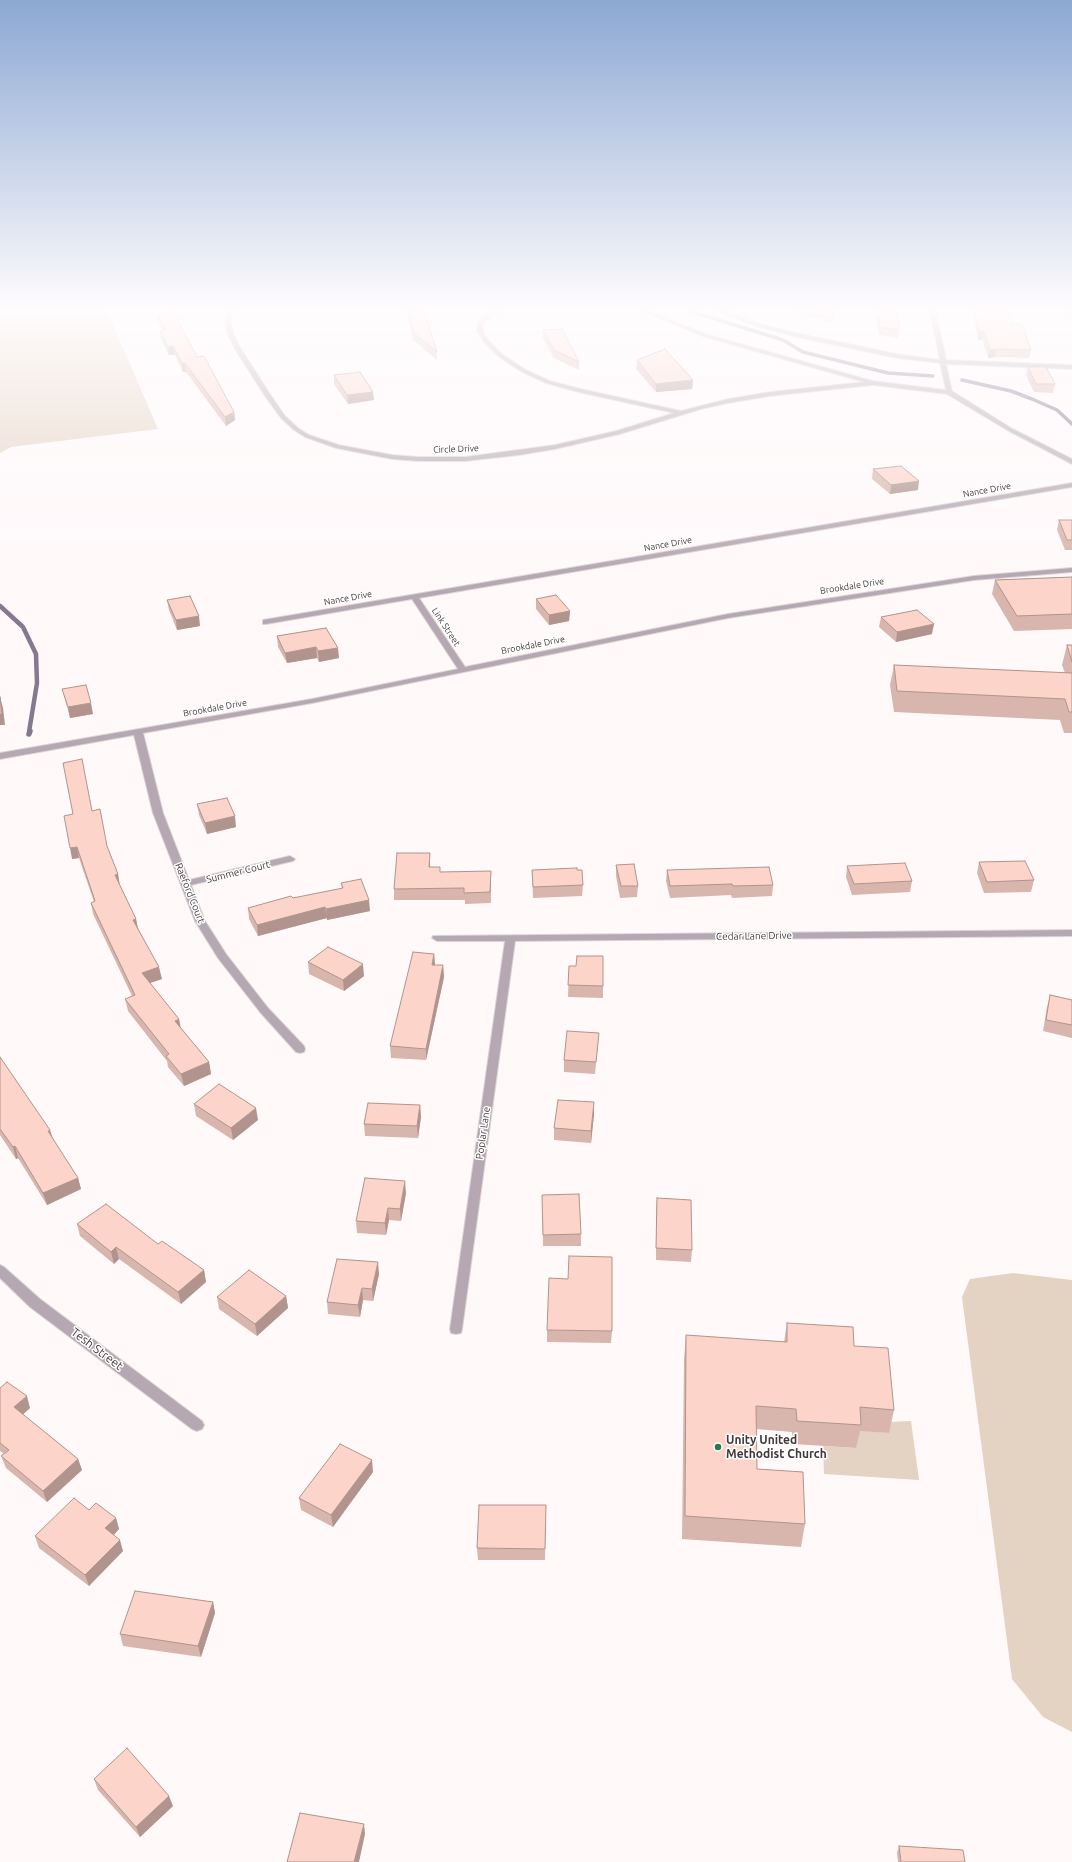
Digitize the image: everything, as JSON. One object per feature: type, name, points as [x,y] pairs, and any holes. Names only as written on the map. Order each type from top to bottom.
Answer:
[{"type":"street","name":"Circle Drive","points":[[271,398],[283,417],[296,429],[307,436],[338,447],[392,457],[418,459],[465,459],[540,449],[618,433],[681,412],[728,400],[743,398]]},
{"type":"street","points":[[613,398],[681,412]]},
{"type":"street","points":[[959,398],[1009,428],[1072,462]]},
{"type":"street","name":"Nance Drive","points":[[266,622],[1072,484]]},
{"type":"street","name":"Brookdale Drive","points":[[0,756],[312,701],[462,669],[728,616],[968,579],[1072,570]]},
{"type":"street","name":"Link Street","points":[[414,596],[462,669]]},
{"type":"street","name":"Raeford Court","points":[[138,732],[158,813],[200,921],[222,956],[264,1010],[300,1049]]},
{"type":"street","name":"Summer Court","points":[[185,884],[290,859]]},
{"type":"street","name":"Cedar Lane Drive","points":[[437,938],[1072,933]]},
{"type":"street","name":"Poplar Lane","points":[[456,1329],[510,938]]},
{"type":"street","name":"Tesh Street","points":[[0,1270],[35,1302],[197,1425]]},
{"type":"shaded area","points":[[0,398],[145,398],[158,429],[11,447],[0,453]]},
{"type":"shaded area","points":[[1013,1273],[1072,1280],[1072,1732],[1043,1717],[1012,1679],[962,1297],[970,1279]]},
{"type":"shaded area","points":[[911,1421],[919,1480],[824,1474],[823,1446],[856,1448],[856,1430],[889,1433],[888,1422]]},
{"type":"building","points":[[211,398],[226,398],[234,412],[225,417]]},
{"type":"building","points":[[901,466],[919,481],[891,485],[873,469]]},
{"type":"building","points":[[1059,520],[1072,520],[1072,540],[1067,540]]},
{"type":"building","points":[[1072,577],[1072,614],[1017,616],[995,580]]},
{"type":"building","points":[[556,595],[570,611],[549,615],[536,599]]},
{"type":"building","points":[[190,596],[199,616],[176,620],[167,600]]},
{"type":"building","points":[[917,610],[934,624],[897,632],[881,617]]},
{"type":"building","points":[[326,628],[338,648],[318,651],[316,647],[285,653],[277,636]]},
{"type":"building","points":[[1067,645],[1072,645],[1072,662]]},
{"type":"building","points":[[894,665],[1072,673],[1072,712],[1069,712],[1065,699],[897,691]]},
{"type":"building","points":[[86,685],[91,703],[68,707],[62,689]]},
{"type":"building","points":[[0,697],[2,714],[0,714]]},
{"type":"building","points":[[82,759],[92,811],[100,809],[107,846],[118,874],[115,875],[136,919],[133,920],[159,967],[142,973],[179,1019],[175,1021],[209,1062],[181,1074],[166,1056],[169,1054],[125,999],[135,995],[91,903],[95,901],[77,847],[70,848],[64,816],[73,814],[63,763]]},
{"type":"building","points":[[227,798],[235,816],[205,823],[197,804]]},
{"type":"building","points":[[397,853],[430,853],[429,867],[440,867],[440,872],[491,871],[490,892],[464,893],[464,888],[394,889]]},
{"type":"building","points":[[1025,861],[1034,880],[987,882],[979,862]]},
{"type":"building","points":[[905,863],[912,881],[854,884],[847,866]]},
{"type":"building","points":[[634,864],[638,886],[621,886],[616,865]]},
{"type":"building","points":[[769,867],[773,885],[733,886],[732,884],[670,886],[667,870]]},
{"type":"building","points":[[577,868],[577,870],[582,870],[583,885],[533,887],[532,870]]},
{"type":"building","points":[[361,879],[369,900],[326,909],[325,907],[257,925],[248,908],[291,896],[293,898],[343,888],[341,883]]},
{"type":"building","points":[[328,947],[363,964],[343,980],[308,962]]},
{"type":"building","points":[[413,952],[434,954],[432,965],[443,965],[426,1049],[390,1046]]},
{"type":"building","points":[[577,956],[603,956],[603,986],[568,985],[569,966],[576,966]]},
{"type":"building","points":[[1050,995],[1072,1000],[1072,1025],[1046,1020]]},
{"type":"building","points":[[567,1031],[599,1033],[596,1062],[564,1060]]},
{"type":"building","points":[[0,1057],[50,1130],[48,1131],[78,1178],[43,1193],[15,1146],[13,1147],[0,1129]]},
{"type":"building","points":[[219,1084],[256,1108],[231,1128],[194,1104]]},
{"type":"building","points":[[558,1100],[594,1102],[591,1131],[554,1128]]},
{"type":"building","points":[[368,1103],[420,1105],[417,1126],[364,1124]]},
{"type":"building","points":[[365,1178],[405,1181],[400,1209],[388,1208],[385,1223],[356,1221]]},
{"type":"building","points":[[579,1194],[581,1234],[543,1235],[542,1195]]},
{"type":"building","points":[[657,1198],[691,1200],[692,1250],[656,1248]]},
{"type":"building","points":[[106,1204],[158,1244],[162,1241],[204,1270],[178,1292],[116,1247],[111,1252],[77,1224]]},
{"type":"building","points":[[569,1256],[612,1257],[612,1331],[547,1330],[549,1278],[568,1279]]},
{"type":"building","points":[[337,1259],[378,1262],[372,1289],[362,1288],[358,1305],[327,1302]]},
{"type":"building","points":[[249,1270],[286,1296],[255,1324],[217,1297]]},
{"type":"building","name":"Unity United Methodist Church","points":[[787,1323],[853,1327],[854,1346],[888,1348],[894,1410],[860,1407],[861,1425],[797,1421],[796,1409],[756,1406],[757,1469],[803,1472],[805,1524],[685,1516],[686,1335],[787,1342]]},
{"type":"building","points":[[7,1382],[27,1396],[14,1407],[78,1459],[43,1491],[1,1456],[9,1450],[0,1443],[0,1388]]},
{"type":"building","points":[[340,1444],[372,1460],[331,1515],[299,1498]]},
{"type":"building","points":[[74,1498],[89,1510],[96,1503],[116,1518],[105,1528],[120,1540],[85,1575],[35,1536]]},
{"type":"building","points":[[479,1505],[546,1505],[545,1549],[477,1548]]},
{"type":"building","points":[[135,1591],[213,1602],[198,1646],[120,1634]]},
{"type":"building","points":[[127,1748],[169,1796],[136,1827],[94,1779]]},
{"type":"building","points":[[300,1813],[364,1824],[354,1862],[287,1862]]},
{"type":"building","points":[[899,1846],[963,1850],[965,1862],[901,1862]]},
{"type":"waterway","points":[[1029,398],[1057,410],[1072,424]]},
{"type":"waterway","points":[[0,606],[23,627],[36,654],[37,683],[29,732]]},
{"type":"place","name":"Unity United Methodist Church","points":[[718,1447]]}]
